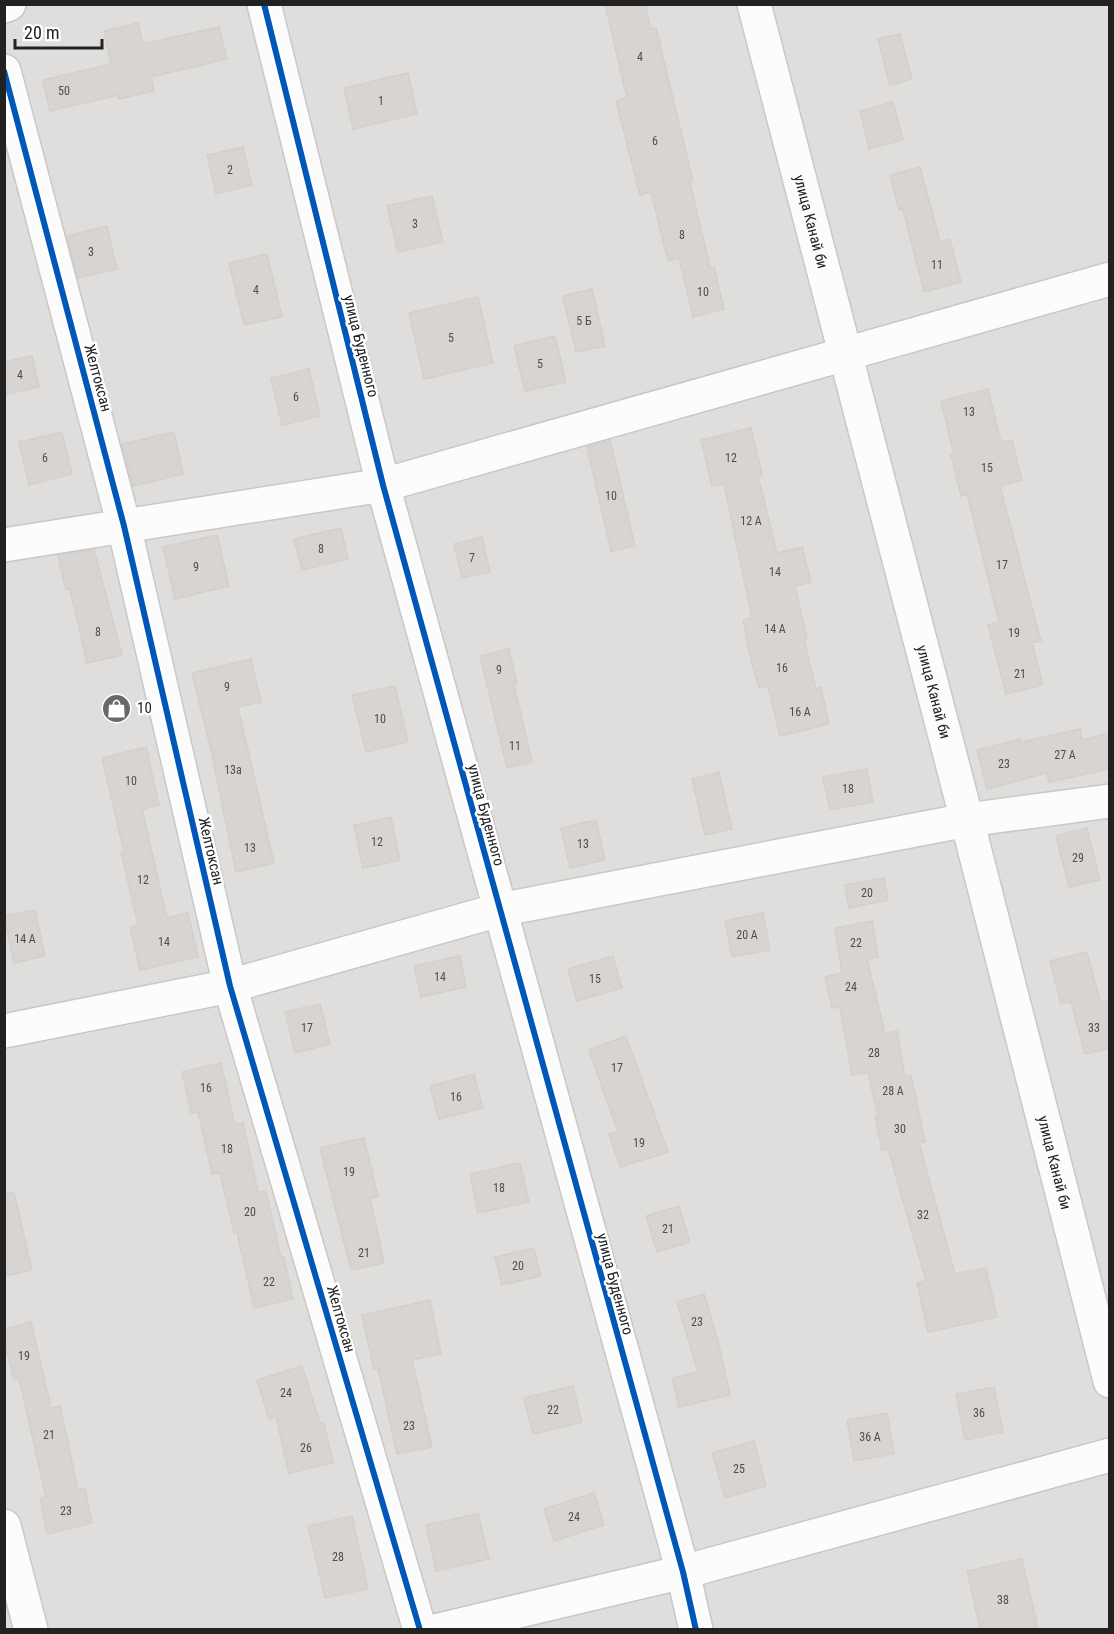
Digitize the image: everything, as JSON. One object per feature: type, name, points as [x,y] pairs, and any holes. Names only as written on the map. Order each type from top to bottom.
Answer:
[{"type":"street","points":[[4,6],[9,4]]},
{"type":"street","name":"улица Буденного","points":[[264,4],[383,485],[683,1572],[696,1629]]},
{"type":"street","name":"улица Канай би","points":[[754,4],[968,820],[1110,1381]]},
{"type":"street","name":"Желтоксан","points":[[4,71],[124,526],[230,986],[420,1629]]},
{"type":"street","points":[[4,546],[383,485],[1110,279]]},
{"type":"street","points":[[4,1031],[230,986],[499,910],[968,820],[1110,801]]},
{"type":"street","points":[[439,1629],[683,1572],[1110,1455]]},
{"type":"street","points":[[4,1526],[31,1629]]},
{"type":"shaded area","points":[[5,5],[1109,5],[1109,1629],[5,1629]]},
{"type":"building","points":[[605,4],[645,4],[651,29],[656,28],[693,181],[690,182],[710,268],[714,267],[724,309],[693,317],[679,258],[668,261],[651,192],[640,195],[616,101],[627,98]]},
{"type":"building","points":[[138,23],[143,44],[219,27],[227,59],[151,77],[154,91],[119,99],[118,95],[50,111],[43,80],[111,64],[104,31]]},
{"type":"building","points":[[900,34],[912,79],[890,85],[878,39]]},
{"type":"building","points":[[408,73],[417,114],[353,129],[344,88]]},
{"type":"building","points":[[893,102],[903,140],[869,149],[860,111]]},
{"type":"building","points":[[243,147],[252,185],[216,194],[207,155]]},
{"type":"building","points":[[920,167],[940,242],[950,239],[961,282],[924,292],[903,209],[899,210],[890,175]]},
{"type":"building","points":[[432,196],[443,242],[398,252],[387,206]]},
{"type":"building","points":[[107,226],[117,269],[78,278],[67,236]]},
{"type":"building","points":[[267,254],[282,317],[244,325],[229,263]]},
{"type":"building","points":[[592,289],[605,346],[576,352],[563,296]]},
{"type":"building","points":[[478,297],[493,363],[424,379],[409,313]]},
{"type":"building","points":[[555,336],[566,382],[525,391],[514,346]]},
{"type":"building","points":[[32,356],[39,387],[4,395],[4,362]]},
{"type":"building","points":[[309,369],[320,416],[282,425],[271,378]]},
{"type":"building","points":[[988,389],[1001,442],[1012,440],[1022,480],[1000,486],[1041,641],[1032,643],[1043,685],[1006,694],[988,625],[999,622],[967,494],[961,496],[951,455],[954,454],[941,401]]},
{"type":"building","points":[[751,428],[762,475],[758,476],[777,553],[802,547],[811,582],[795,586],[816,689],[821,687],[829,724],[780,736],[768,686],[759,688],[751,660],[743,620],[752,618],[724,484],[712,486],[701,440]]},
{"type":"building","points":[[62,432],[72,474],[29,485],[19,442]]},
{"type":"building","points":[[174,432],[183,474],[133,486],[122,444]]},
{"type":"building","points":[[610,440],[635,546],[611,551],[587,447]]},
{"type":"building","points":[[341,528],[348,559],[302,570],[294,539]]},
{"type":"building","points":[[217,535],[229,586],[175,599],[163,547]]},
{"type":"building","points":[[482,537],[490,572],[462,578],[454,544]]},
{"type":"building","points":[[94,550],[122,655],[87,663],[70,589],[66,590],[58,555]]},
{"type":"building","points":[[509,649],[517,684],[514,685],[532,762],[507,768],[480,656]]},
{"type":"building","points":[[251,659],[261,702],[238,707],[274,863],[236,872],[211,750],[192,673]]},
{"type":"building","points":[[395,686],[408,742],[366,752],[352,695]]},
{"type":"building","points":[[1080,729],[1082,740],[1110,733],[1110,769],[1049,782],[1047,773],[987,789],[977,750],[1020,739],[1021,742]]},
{"type":"building","points":[[146,747],[159,805],[142,809],[167,918],[188,913],[198,957],[140,970],[130,927],[138,925],[102,758]]},
{"type":"building","points":[[867,769],[873,802],[830,810],[823,777]]},
{"type":"building","points":[[719,772],[732,829],[705,835],[692,779]]},
{"type":"building","points":[[391,817],[400,860],[363,868],[354,825]]},
{"type":"building","points":[[596,820],[605,860],[570,868],[561,828]]},
{"type":"building","points":[[1087,828],[1100,880],[1069,887],[1056,836]]},
{"type":"building","points":[[884,878],[888,900],[849,908],[845,885]]},
{"type":"building","points":[[35,910],[45,956],[14,963],[4,916]]},
{"type":"building","points":[[763,913],[770,950],[732,957],[725,921]]},
{"type":"building","points":[[872,921],[878,957],[867,959],[885,1033],[897,1031],[905,1077],[911,1075],[925,1142],[919,1143],[955,1274],[986,1268],[997,1317],[928,1332],[917,1283],[926,1281],[888,1149],[882,1150],[875,1117],[878,1116],[868,1072],[852,1075],[840,1007],[832,1008],[825,977],[842,973],[835,928]]},
{"type":"building","points":[[1087,952],[1100,1002],[1110,1000],[1110,1048],[1085,1054],[1071,1002],[1061,1004],[1050,961]]},
{"type":"building","points":[[460,956],[466,987],[421,997],[414,966]]},
{"type":"building","points":[[613,956],[622,988],[577,1001],[568,969]]},
{"type":"building","points":[[320,1004],[330,1044],[295,1053],[285,1012]]},
{"type":"building","points":[[626,1036],[668,1152],[620,1167],[609,1134],[618,1132],[589,1050]]},
{"type":"building","points":[[221,1063],[235,1125],[243,1123],[258,1192],[266,1191],[293,1299],[254,1308],[237,1232],[234,1233],[220,1173],[212,1174],[198,1112],[191,1113],[182,1072]]},
{"type":"building","points":[[474,1074],[483,1108],[439,1119],[430,1086]]},
{"type":"building","points":[[364,1138],[378,1197],[370,1198],[384,1263],[351,1270],[320,1148]]},
{"type":"building","points":[[520,1163],[529,1202],[478,1213],[470,1174]]},
{"type":"building","points":[[14,1193],[32,1270],[4,1276],[4,1194]]},
{"type":"building","points":[[679,1206],[690,1242],[657,1252],[646,1216]]},
{"type":"building","points":[[534,1248],[541,1276],[502,1285],[495,1257]]},
{"type":"building","points":[[704,1294],[718,1341],[730,1395],[679,1407],[672,1378],[698,1372],[677,1302]]},
{"type":"building","points":[[430,1300],[441,1354],[412,1360],[432,1447],[397,1454],[378,1368],[374,1369],[362,1315]]},
{"type":"building","points":[[31,1322],[51,1408],[60,1406],[78,1490],[85,1488],[92,1523],[47,1534],[40,1498],[46,1497],[19,1378],[14,1380],[4,1339],[4,1329]]},
{"type":"building","points":[[302,1366],[320,1423],[324,1423],[333,1463],[289,1473],[276,1417],[269,1419],[257,1380]]},
{"type":"building","points":[[573,1386],[582,1422],[533,1434],[524,1398]]},
{"type":"building","points":[[994,1387],[1003,1432],[965,1440],[956,1394]]},
{"type":"building","points":[[887,1413],[894,1454],[854,1461],[847,1420]]},
{"type":"building","points":[[754,1441],[766,1486],[725,1498],[712,1453]]},
{"type":"building","points":[[594,1493],[604,1525],[554,1541],[544,1509]]},
{"type":"building","points":[[478,1514],[489,1559],[436,1571],[426,1525]]},
{"type":"building","points":[[352,1516],[368,1589],[325,1598],[308,1526]]},
{"type":"building","points":[[1022,1559],[1038,1629],[980,1629],[967,1571]]},
{"type":"cycle path","points":[[264,4],[383,485],[683,1572],[696,1630]]},
{"type":"cycle path","points":[[4,71],[124,526],[230,986],[420,1630]]},
{"type":"place","name":"10","points":[[116,708]]}]
